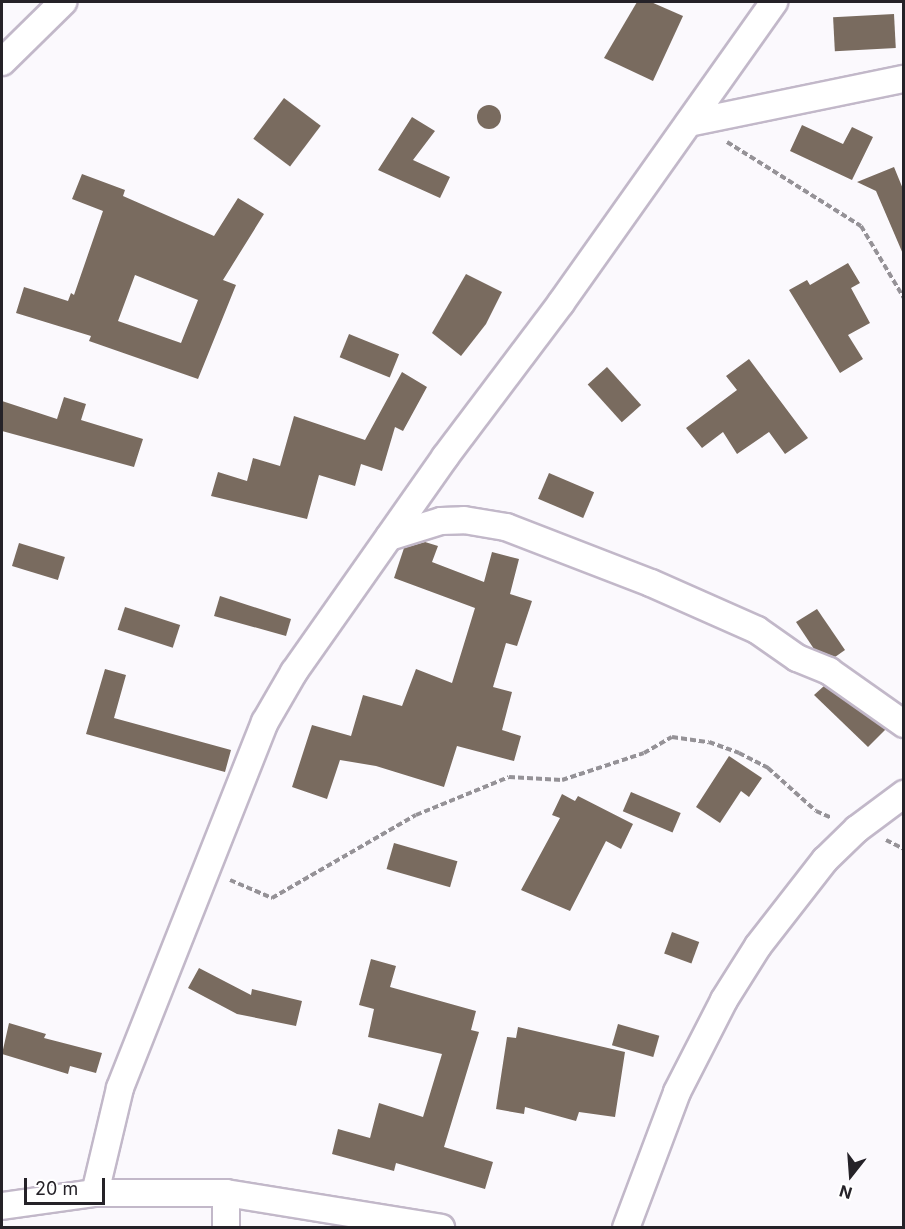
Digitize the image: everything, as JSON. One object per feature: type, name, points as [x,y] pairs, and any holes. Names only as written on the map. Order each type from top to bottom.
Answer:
[{"type":"street","points":[[2,62],[63,2]]},
{"type":"street","points":[[94,1193],[120,1088],[204,869],[265,722],[294,672],[389,537],[774,2]]},
{"type":"street","points":[[689,123],[903,79]]},
{"type":"street","points":[[389,537],[441,521],[464,520],[516,531],[651,583],[757,630],[797,658],[829,671],[903,724]]},
{"type":"street","points":[[626,1227],[677,1092],[724,1000],[789,904],[857,829],[903,794]]},
{"type":"street","points":[[2,1206],[94,1193],[226,1193],[441,1227]]},
{"type":"street","points":[[226,1193],[226,1227]]},
{"type":"path","points":[[689,123],[736,146],[861,226],[903,298]]},
{"type":"path","points":[[204,869],[272,898],[416,815],[509,777],[562,780],[644,753],[672,737],[709,742],[739,753],[768,768],[816,811],[903,849]]},
{"type":"building","points":[[637,2],[651,2],[683,16],[653,81],[604,58]]},
{"type":"building","points":[[894,14],[896,48],[835,51],[833,17]]},
{"type":"building","points":[[284,98],[321,126],[290,166],[253,139]]},
{"type":"building","points":[[489,105],[498,108],[501,117],[498,126],[489,129],[480,126],[477,117],[480,108]]},
{"type":"building","points":[[412,117],[435,131],[413,160],[450,177],[440,198],[378,170]]},
{"type":"building","points":[[802,125],[843,144],[852,127],[873,137],[852,180],[790,151]]},
{"type":"building","points":[[894,167],[903,189],[903,254],[876,191],[857,182]]},
{"type":"building","points":[[82,174],[125,190],[123,196],[214,236],[238,198],[264,214],[223,280],[236,285],[198,379],[89,341],[91,336],[16,313],[24,287],[68,301],[71,293],[74,295],[103,211],[72,199]],"holes":[[[135,275],[198,300],[181,343],[118,321]]]},
{"type":"building","points":[[848,263],[860,283],[851,288],[870,323],[848,335],[863,359],[840,373],[789,290],[807,280],[810,285]]},
{"type":"building","points":[[466,274],[502,292],[486,324],[461,356],[432,333]]},
{"type":"building","points":[[349,334],[399,354],[390,377],[340,357]]},
{"type":"building","points":[[749,359],[808,438],[785,454],[769,432],[737,454],[723,432],[702,448],[686,428],[737,390],[726,376]]},
{"type":"building","points":[[607,367],[641,405],[622,422],[588,384]]},
{"type":"building","points":[[402,372],[427,387],[403,431],[395,427],[382,471],[361,464],[355,486],[319,475],[307,519],[211,496],[218,472],[247,481],[253,458],[280,466],[294,416],[365,440]]},
{"type":"building","points":[[64,397],[86,404],[81,420],[143,439],[134,467],[2,431],[2,401],[57,419]]},
{"type":"building","points":[[549,473],[594,492],[583,518],[538,499]]},
{"type":"building","points":[[425,542],[438,546],[432,562],[484,582],[492,552],[519,559],[510,594],[532,601],[517,646],[506,643],[493,687],[512,692],[502,730],[521,736],[514,761],[457,746],[444,787],[376,766],[340,760],[327,799],[292,787],[312,725],[351,736],[363,695],[402,706],[416,669],[452,683],[475,608],[394,578],[404,548]]},
{"type":"building","points":[[19,543],[65,557],[58,580],[12,566]]},
{"type":"building","points":[[220,596],[291,619],[286,636],[214,616]]},
{"type":"building","points":[[125,607],[180,625],[173,648],[118,630]]},
{"type":"building","points":[[817,609],[845,650],[835,657],[814,649],[796,622]]},
{"type":"building","points":[[105,669],[126,675],[114,718],[231,750],[225,772],[86,734]]},
{"type":"building","points":[[824,686],[886,729],[868,747],[814,695]]},
{"type":"building","points":[[729,756],[762,778],[749,797],[741,791],[720,823],[696,807]]},
{"type":"building","points":[[631,792],[681,813],[673,832],[623,811]]},
{"type":"building","points":[[562,794],[575,801],[578,796],[633,824],[621,849],[606,841],[570,911],[521,890],[560,818],[552,815]]},
{"type":"building","points":[[394,843],[457,861],[450,887],[387,869]]},
{"type":"building","points":[[672,932],[699,942],[691,964],[664,954]]},
{"type":"building","points":[[371,959],[396,966],[390,987],[476,1011],[471,1030],[479,1032],[444,1147],[493,1162],[485,1189],[396,1163],[394,1171],[332,1154],[338,1129],[370,1138],[379,1103],[423,1117],[442,1054],[368,1037],[374,1009],[359,1005]]},
{"type":"building","points":[[199,968],[251,995],[252,989],[302,1001],[296,1026],[237,1014],[188,988]]},
{"type":"building","points":[[9,1023],[46,1034],[44,1038],[102,1053],[96,1073],[70,1066],[68,1074],[2,1054]]},
{"type":"building","points":[[618,1024],[659,1036],[653,1057],[612,1045]]},
{"type":"building","points":[[518,1027],[625,1052],[615,1117],[579,1112],[576,1121],[525,1107],[524,1114],[496,1109],[507,1037],[516,1038]]}]
